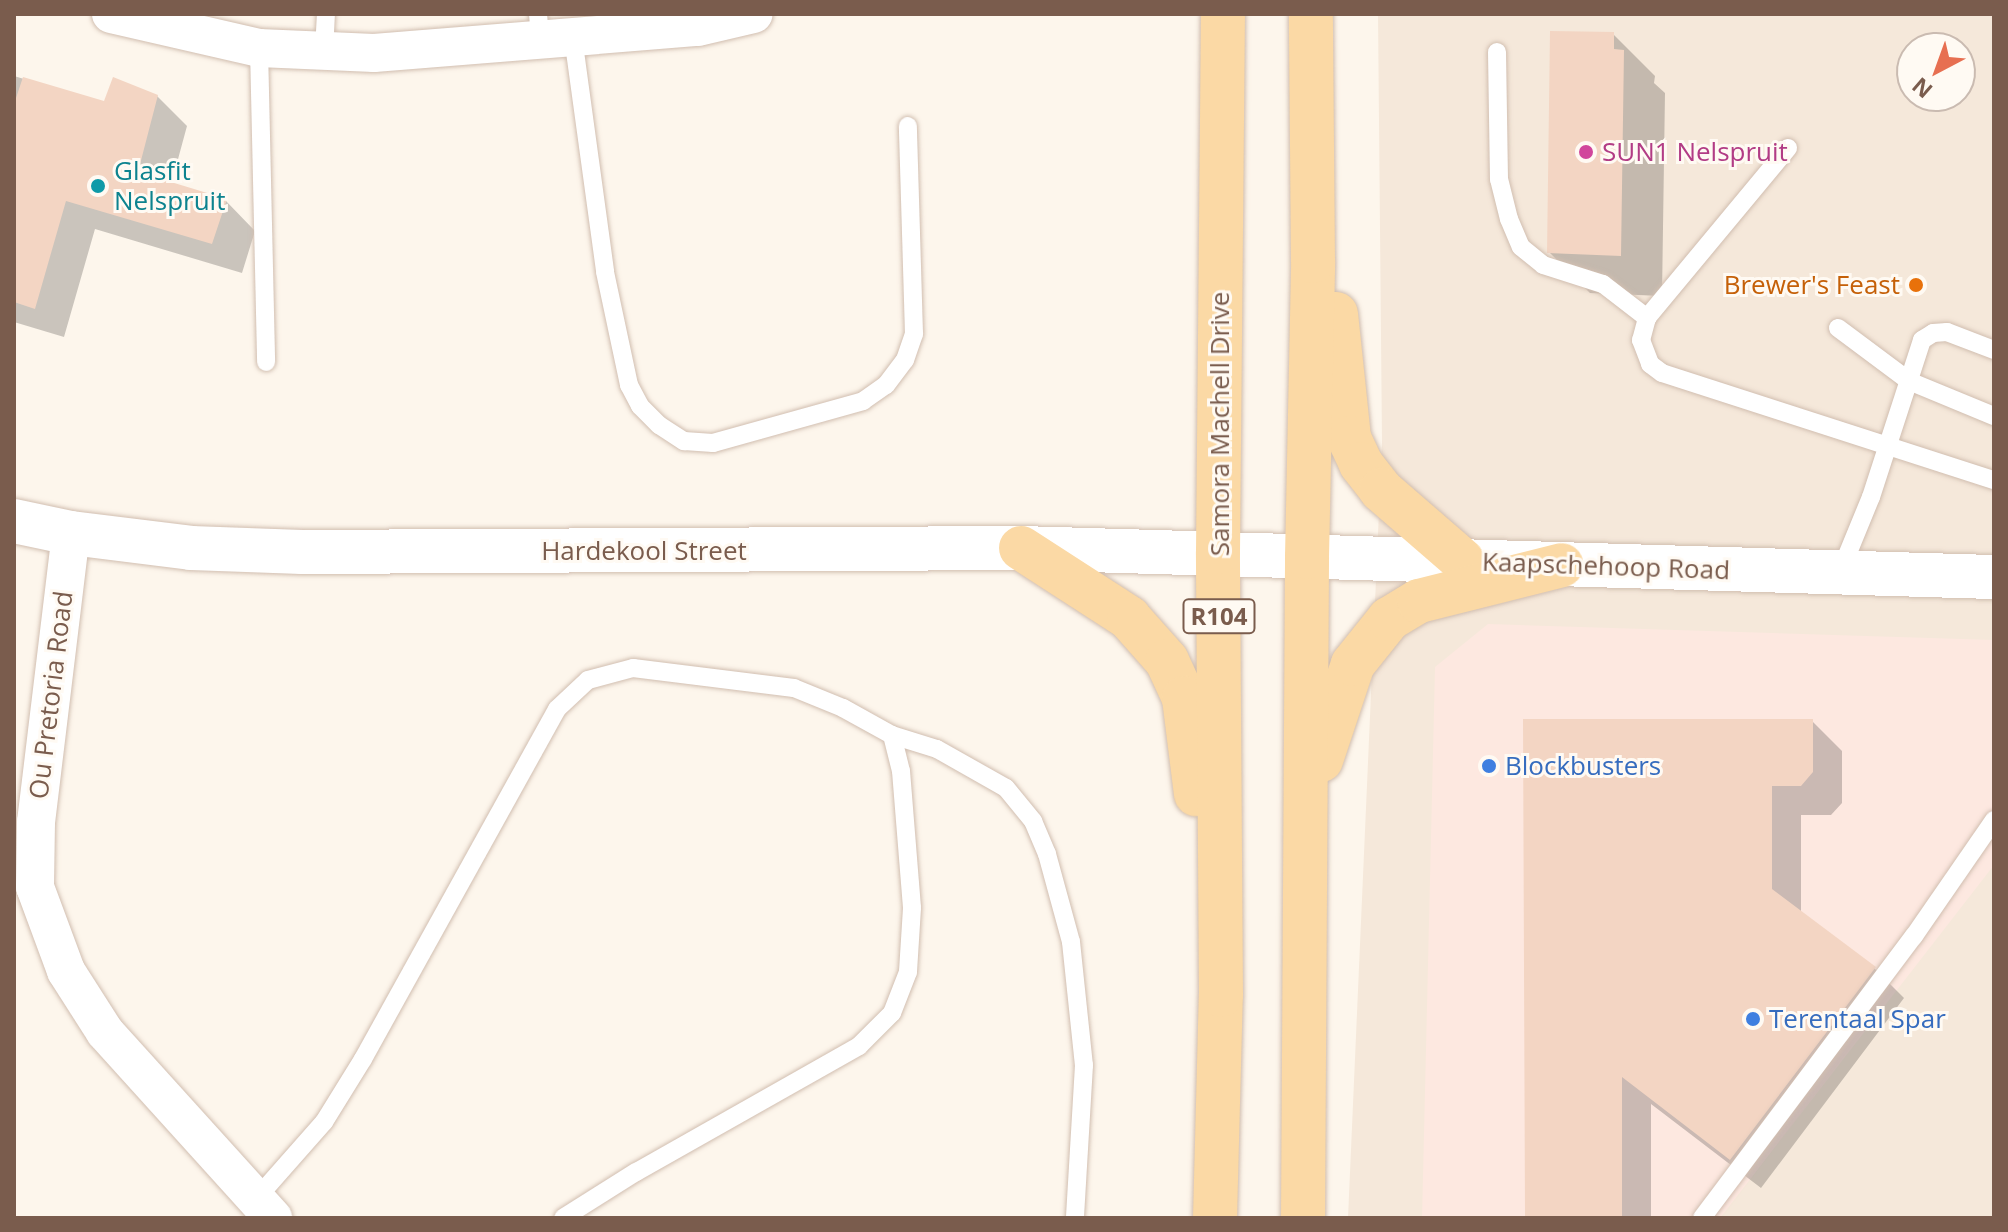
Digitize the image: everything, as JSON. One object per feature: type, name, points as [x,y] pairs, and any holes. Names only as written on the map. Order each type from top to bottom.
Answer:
[{"type":"main road","name":"Samora Machell Drive","points":[[1215,1218],[1221,995],[1218,552],[1223,14]]},
{"type":"main road","points":[[1303,1218],[1307,557],[1313,261],[1311,17]]},
{"type":"main road","points":[[1311,17],[1349,438],[1361,464],[1381,490],[1463,561]]},
{"type":"main road","points":[[14,521],[71,533]]},
{"type":"main road","name":"Hardekool Street","points":[[71,533],[191,548],[302,552],[1021,548],[1218,552]]},
{"type":"main road","points":[[1021,548],[1129,618],[1167,661],[1184,698],[1221,995]]},
{"type":"main road","name":"Kaapschehoop Road","points":[[1218,552],[1994,577]]},
{"type":"main road","points":[[1306,814],[1335,712],[1353,664],[1389,619],[1419,601],[1562,565]]},
{"type":"street","points":[[111,14],[259,48],[325,32],[374,53],[550,30],[698,27],[754,14]]},
{"type":"street","name":"Ou Pretoria Road","points":[[71,533],[36,822],[24,882],[66,971],[105,1032],[265,1208]]},
{"type":"lane","points":[[550,30],[629,385],[640,406],[659,425],[684,441],[713,443],[863,401],[886,385],[905,360],[914,334],[908,126]]},
{"type":"lane","points":[[259,48],[266,362]]},
{"type":"lane","points":[[1497,52],[1499,179],[1509,219],[1521,247],[1543,265],[1603,284],[1647,318]]},
{"type":"lane","points":[[1788,148],[1647,318],[1641,340],[1644,354],[1662,373],[1994,480]]},
{"type":"lane","points":[[1838,328],[1909,381],[1994,416]]},
{"type":"lane","points":[[1840,573],[1888,446],[1917,347],[1933,333],[1947,332],[1994,350]]},
{"type":"lane","points":[[265,1208],[363,1059],[557,709],[588,680],[633,668],[794,688],[843,708],[892,735],[937,749],[1006,788],[1033,821],[1047,854],[1071,942],[1084,1065],[1075,1218]]},
{"type":"lane","points":[[563,1218],[636,1172],[859,1046],[892,1013],[908,972],[912,908],[901,771],[892,735]]},
{"type":"lane","points":[[1702,1218],[1914,936],[1994,820]]},
{"type":"shaded area","points":[[1378,14],[1994,14],[1994,1218],[1348,1218],[1382,443]]},
{"type":"shaded area","points":[[1488,624],[1994,640],[1994,865],[1720,1218],[1422,1218],[1435,667]]},
{"type":"building","name":"SUN1 Nelspruit","points":[[1550,31],[1614,32],[1614,49],[1624,50],[1621,256],[1547,253]]},
{"type":"building","name":"Glasfit Nelspruit","points":[[23,77],[104,101],[113,77],[158,95],[138,172],[227,199],[212,244],[66,201],[35,309],[14,302],[14,104]]},
{"type":"building","points":[[1523,719],[1813,719],[1813,772],[1801,786],[1772,786],[1772,889],[1876,967],[1730,1160],[1622,1077],[1622,1218],[1525,1218]]},
{"type":"place","name":"SUN1 Nelspruit","points":[[1586,152]]},
{"type":"place","name":"Glasfit Nelspruit","points":[[98,186]]},
{"type":"place","name":"Brewer's Feast","points":[[1916,285]]},
{"type":"place","name":"Blockbusters","points":[[1489,766]]},
{"type":"place","name":"Terentaal Spar","points":[[1753,1019]]}]
